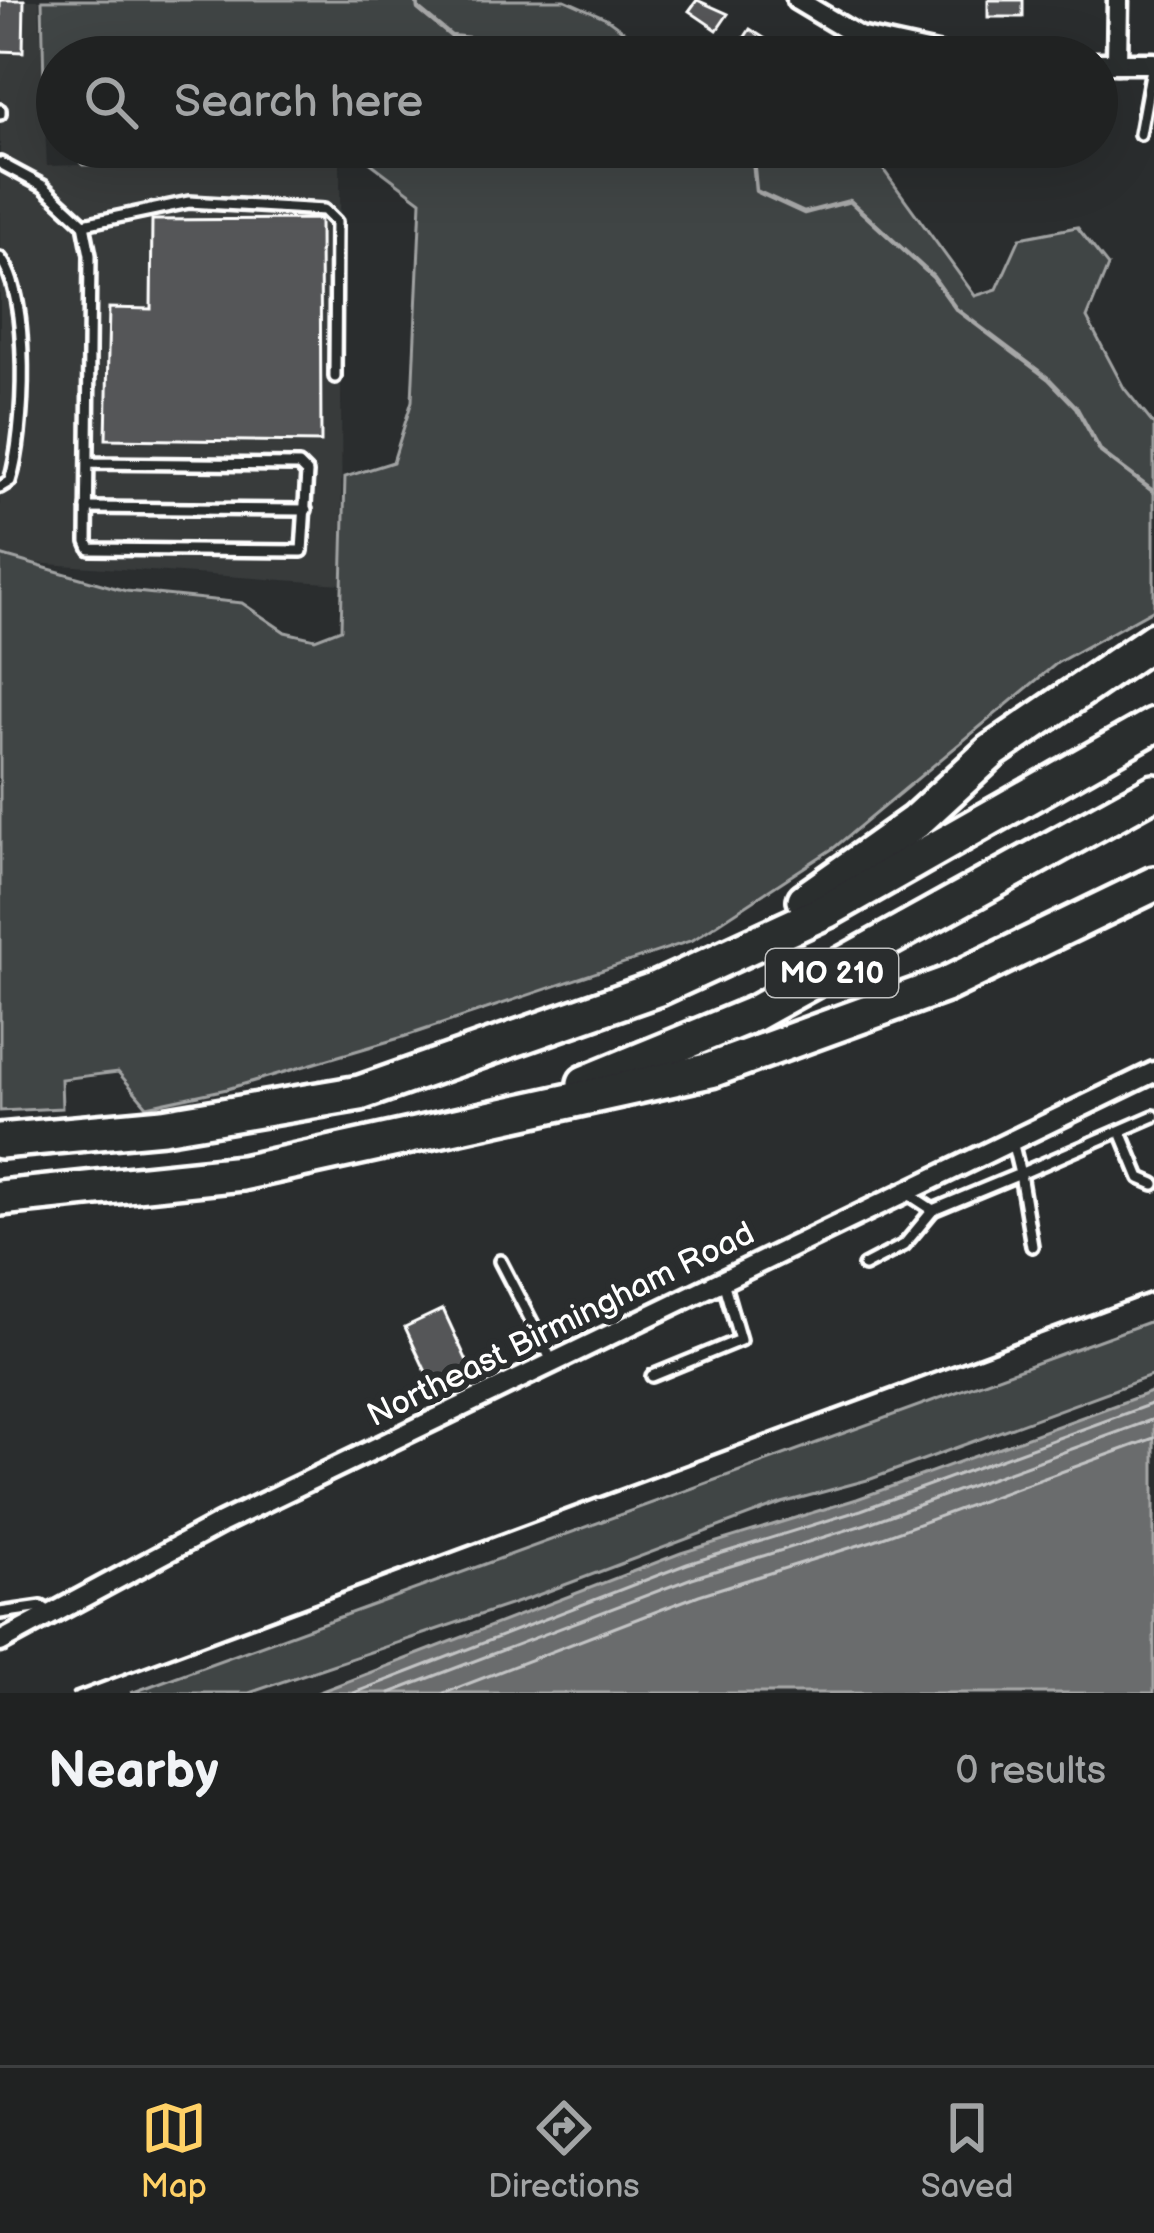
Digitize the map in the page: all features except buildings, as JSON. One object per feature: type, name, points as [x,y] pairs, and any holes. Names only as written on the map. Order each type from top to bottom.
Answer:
[{"type":"highway","points":[[659,988],[828,886],[915,822],[992,751],[1154,640]]},
{"type":"highway","name":"MO 210","points":[[0,1141],[163,1126],[360,1093],[659,988],[828,910],[1154,725]]},
{"type":"highway","name":"MO 210","points":[[0,1198],[242,1173],[493,1117],[753,1014],[1154,792]]},
{"type":"highway","points":[[493,1117],[691,1075],[846,1025],[979,970],[1154,884]]},
{"type":"street","points":[[799,0],[857,36]]},
{"type":"street","points":[[1112,36],[1118,0]]},
{"type":"street","points":[[1118,63],[1154,63]]},
{"type":"street","name":"Northeast Birmingham Road","points":[[0,1642],[221,1523],[1154,1072]]},
{"type":"lane","points":[[1140,134],[1154,63]]},
{"type":"lane","points":[[0,163],[43,186],[84,224],[90,255],[87,508],[90,550],[295,555],[302,551],[307,473],[299,465],[88,463]]},
{"type":"lane","points":[[84,224],[189,202],[324,210],[336,223],[335,377]]},
{"type":"lane","points":[[0,258],[11,272],[16,296],[20,413],[19,454],[10,481],[0,487]]},
{"type":"lane","points":[[87,508],[306,510]]},
{"type":"lane","points":[[864,1266],[904,1245],[933,1210],[1154,1116]]},
{"type":"lane","points":[[1121,1132],[1140,1178],[1154,1184]]},
{"type":"lane","points":[[1012,1141],[1032,1246]]},
{"type":"lane","points":[[903,1190],[933,1210]]},
{"type":"lane","points":[[500,1261],[552,1361]]},
{"type":"lane","points":[[652,1376],[740,1340],[722,1278]]},
{"type":"lane","points":[[0,1612],[42,1607],[53,1616]]},
{"type":"shaded area","points":[[0,0],[39,0],[36,168],[340,168],[342,584],[31,563],[0,555]]},
{"type":"shaded area","points":[[42,0],[565,0],[606,18],[630,36],[43,36]]},
{"type":"shaded area","points":[[377,168],[882,168],[975,296],[997,289],[1020,238],[1077,227],[1108,266],[1087,318],[1124,388],[1154,425],[1154,609],[1057,663],[835,847],[693,940],[403,1037],[227,1089],[147,1106],[118,1072],[61,1079],[62,1108],[0,1111],[0,555],[126,591],[242,603],[285,632],[315,639],[341,629],[345,477],[393,462],[412,401],[421,201]]},
{"type":"shaded area","points":[[1154,1320],[1154,1375],[871,1479],[782,1503],[530,1598],[249,1693],[131,1693]]},
{"type":"water","points":[[1154,1391],[1154,1693],[317,1693],[681,1553],[857,1499]]},
{"type":"waterway","points":[[417,0],[418,9],[451,36]]},
{"type":"waterway","points":[[754,168],[756,191],[804,213],[850,201],[933,277],[956,309],[1049,379],[1076,407],[1101,452],[1154,492]]},
{"type":"railway","points":[[73,1693],[1154,1291]]}]
